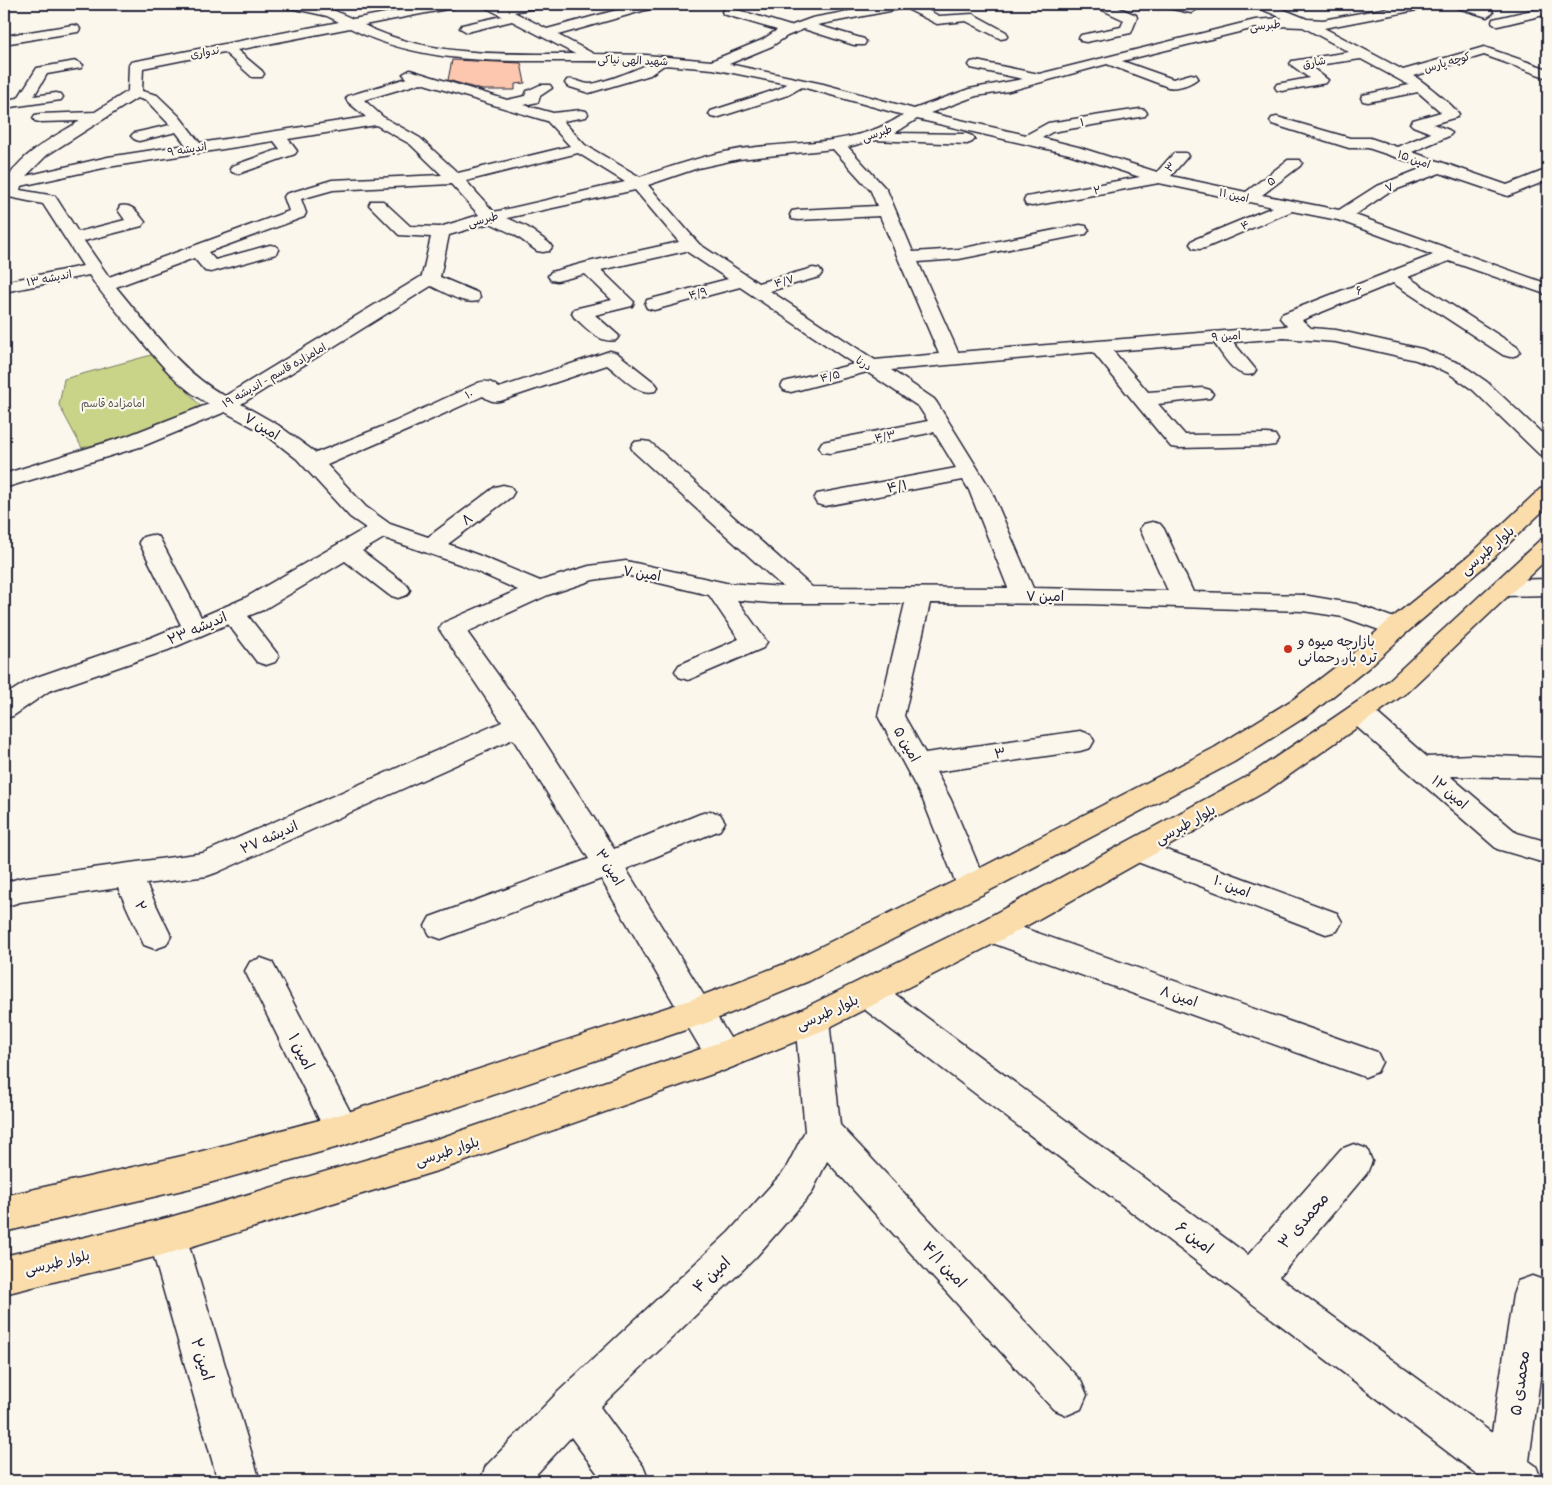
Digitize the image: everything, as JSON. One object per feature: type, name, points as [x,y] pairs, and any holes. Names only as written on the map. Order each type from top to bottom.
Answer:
[{"type":"main road","name":"بلوار طبرسی","points":[[4,1214],[191,1171],[342,1130],[698,1012],[798,972],[972,886],[1224,754],[1304,705],[1359,662],[1396,628],[1478,560],[1548,494]]},
{"type":"main road","name":"بلوار طبرسی","points":[[4,1275],[167,1236],[440,1154],[723,1056],[812,1020],[992,930],[1258,783],[1398,687],[1548,545]]},
{"type":"street","name":"شهید الهی نیاکی","points":[[290,4],[331,13],[368,32],[411,46],[447,64],[520,58],[592,58],[646,59],[713,65],[800,83],[915,114]]},
{"type":"street","name":"ندواری","points":[[135,93],[136,65],[452,4]]},
{"type":"street","points":[[489,4],[592,58]]},
{"type":"street","points":[[502,11],[534,4]]},
{"type":"street","points":[[546,34],[652,4]]},
{"type":"street","points":[[713,65],[766,43],[809,20],[906,4],[937,20],[968,17],[1001,35]]},
{"type":"street","points":[[1086,38],[1126,30],[1131,18],[1100,4]]},
{"type":"street","points":[[1168,4],[1191,10]]},
{"type":"street","points":[[1261,4],[1309,25],[1402,75],[1422,87],[1426,94],[1452,114],[1418,123],[1444,133],[1397,152]]},
{"type":"street","points":[[1309,25],[1340,22],[1427,4]]},
{"type":"street","points":[[1459,4],[1487,14]]},
{"type":"street","points":[[1518,6],[1546,12]]},
{"type":"street","points":[[366,8],[380,18]]},
{"type":"street","points":[[876,8],[898,19]]},
{"type":"street","points":[[728,11],[790,30]]},
{"type":"street","points":[[1498,22],[1546,12]]},
{"type":"street","points":[[467,28],[514,17]]},
{"type":"street","points":[[809,20],[860,42]]},
{"type":"street","name":"طبرسی","points":[[377,205],[406,231],[441,232],[490,217],[638,183],[694,164],[740,154],[837,144],[871,136],[894,128],[915,114],[943,102],[974,92],[1009,87],[1108,60],[1255,24],[1277,22],[1309,25]]},
{"type":"street","points":[[4,40],[40,39],[73,29]]},
{"type":"street","points":[[411,46],[416,76]]},
{"type":"street","points":[[228,48],[257,74]]},
{"type":"street","points":[[646,59],[678,48]]},
{"type":"street","name":"کوچه پارس","points":[[1402,75],[1484,52],[1548,74]]},
{"type":"street","name":"شارق","points":[[1282,86],[1320,80],[1297,64],[1364,54]]},
{"type":"street","points":[[1108,60],[1173,84],[1190,78]]},
{"type":"street","points":[[572,82],[590,89],[645,72],[664,61]]},
{"type":"street","points":[[447,64],[353,99],[378,120],[415,140],[490,217],[521,231],[543,247]]},
{"type":"street","points":[[23,101],[42,71],[76,65]]},
{"type":"street","points":[[976,65],[1040,78]]},
{"type":"street","points":[[416,76],[552,118],[581,114]]},
{"type":"street","points":[[716,114],[783,92],[800,83]]},
{"type":"street","points":[[1368,98],[1422,87]]},
{"type":"street","points":[[508,104],[534,99],[532,94],[545,88]]},
{"type":"street","points":[[10,191],[21,170],[41,152],[135,93],[152,98],[180,127],[195,147]]},
{"type":"street","points":[[4,104],[56,97]]},
{"type":"street","name":"۱","points":[[1028,140],[1048,128],[1140,113]]},
{"type":"street","name":"امین ۱۱","points":[[915,114],[1073,150],[1161,178],[1248,198],[1342,216],[1548,289]]},
{"type":"street","points":[[40,118],[98,116]]},
{"type":"street","name":"درنا","points":[[552,118],[580,148],[638,183],[690,245],[927,403],[980,490],[1024,596]]},
{"type":"street","name":"اندیشه ۹","points":[[10,191],[108,162],[378,120]]},
{"type":"street","name":"امین ۱۵","points":[[1277,121],[1350,143],[1370,143],[1508,191],[1548,174]]},
{"type":"street","points":[[139,136],[180,127]]},
{"type":"street","points":[[238,169],[289,151],[278,136]]},
{"type":"street","points":[[871,136],[1028,140]]},
{"type":"street","points":[[957,138],[983,146]]},
{"type":"street","points":[[837,144],[879,190],[906,258],[951,358]]},
{"type":"street","points":[[455,179],[522,164],[580,148]]},
{"type":"street","name":"۳","points":[[1161,178],[1180,156]]},
{"type":"street","name":"۵","points":[[1248,198],[1294,163]]},
{"type":"street","name":"۷","points":[[1342,216],[1380,190],[1440,167]]},
{"type":"street","name":"۲","points":[[1032,201],[1161,178]]},
{"type":"street","name":"اندیشه ۱۳","points":[[4,287],[100,277],[197,250],[298,213],[292,197],[332,184],[373,184],[455,179]]},
{"type":"street","name":"امین ۷","points":[[10,191],[50,200],[100,277],[177,370],[201,391],[271,429],[305,454],[358,512],[382,529],[470,560],[539,590],[589,573],[626,568],[718,589],[771,595],[1024,596],[1303,603],[1347,610],[1396,628]]},
{"type":"street","name":"۴","points":[[1199,244],[1290,206]]},
{"type":"street","points":[[74,238],[136,222],[126,210]]},
{"type":"street","points":[[798,215],[886,211]]},
{"type":"street","points":[[906,258],[959,254],[1080,230]]},
{"type":"street","points":[[441,232],[430,279],[471,297]]},
{"type":"street","points":[[557,276],[588,267],[690,245]]},
{"type":"street","points":[[197,250],[211,267],[270,250]]},
{"type":"street","name":"۶","points":[[1306,334],[1289,318],[1450,254]]},
{"type":"street","points":[[588,267],[625,302],[581,313],[610,336]]},
{"type":"street","name":"۴/۷","points":[[748,285],[813,272]]},
{"type":"street","points":[[1394,276],[1510,351]]},
{"type":"street","name":"امامزاده قاسم - اندیشه ۱۹","points":[[4,481],[135,441],[224,405],[430,279]]},
{"type":"street","name":"۴/۹","points":[[654,304],[748,285]]},
{"type":"street","name":"امین ۹","points":[[869,366],[1284,332],[1336,336],[1422,355],[1454,368],[1480,386],[1548,450]]},
{"type":"street","points":[[1219,337],[1246,370]]},
{"type":"street","points":[[1098,346],[1179,442],[1267,440]]},
{"type":"street","name":"۱۰","points":[[312,463],[400,426],[484,387],[496,396],[610,357],[648,387]]},
{"type":"street","name":"۴/۵","points":[[791,386],[869,366]]},
{"type":"street","points":[[1143,399],[1203,394]]},
{"type":"street","name":"۴/۳","points":[[830,447],[940,425]]},
{"type":"street","points":[[642,447],[806,595]]},
{"type":"street","name":"۴/۱","points":[[825,499],[970,472]]},
{"type":"street","name":"۸","points":[[431,546],[503,492]]},
{"type":"street","name":"اندیشه ۲۳","points":[[4,709],[40,685],[158,644],[254,604],[382,529]]},
{"type":"street","points":[[1152,529],[1184,599]]},
{"type":"street","points":[[151,542],[195,629]]},
{"type":"street","points":[[347,551],[398,590]]},
{"type":"street","points":[[1504,588],[1548,587]]},
{"type":"street","points":[[688,670],[754,642],[718,589]]},
{"type":"street","name":"امین ۳","points":[[539,590],[452,629],[519,725],[608,864],[723,1056]]},
{"type":"street","name":"امین ۵","points":[[919,596],[891,716],[938,800],[972,886]]},
{"type":"street","points":[[232,613],[266,656]]},
{"type":"street","name":"امین ۱۲","points":[[1360,714],[1507,841],[1548,853]]},
{"type":"street","name":"اندیشه ۲۷","points":[[4,895],[20,890],[207,864],[519,725]]},
{"type":"street","name":"۳","points":[[919,764],[1080,741]]},
{"type":"street","points":[[1421,767],[1471,765],[1548,768]]},
{"type":"street","points":[[441,926],[608,864],[710,822]]},
{"type":"street","name":"امین ۱۰","points":[[1137,850],[1326,922]]},
{"type":"street","name":"۲","points":[[127,875],[155,936]]},
{"type":"street","name":"امین ۸","points":[[992,930],[1365,1062]]},
{"type":"street","name":"امین ۱","points":[[261,971],[342,1130]]},
{"type":"street","name":"امین ۶","points":[[868,993],[1252,1280],[1510,1478]]},
{"type":"street","points":[[812,1020],[823,1132]]},
{"type":"street","name":"امین ۴/۱","points":[[823,1132],[1067,1395]]},
{"type":"street","name":"امین ۴","points":[[501,1481],[573,1405],[742,1245],[798,1182],[823,1132]]},
{"type":"street","name":"محمدی ۳","points":[[1252,1280],[1354,1161]]},
{"type":"street","name":"امین ۲","points":[[167,1236],[240,1481]]},
{"type":"street","name":"محمدی ۵","points":[[1510,1478],[1532,1295]]},
{"type":"street","points":[[573,1405],[628,1481]]},
{"type":"green space","name":"امامزاده قاسم","points":[[155,354],[202,408],[126,436],[82,448],[59,405],[64,379]]},
{"type":"building","points":[[452,60],[521,63],[525,83],[515,84],[515,90],[482,90],[448,80]]},
{"type":"place","name":"بازارچه میوه و تره بار رحمانی","points":[[1288,649]]}]
